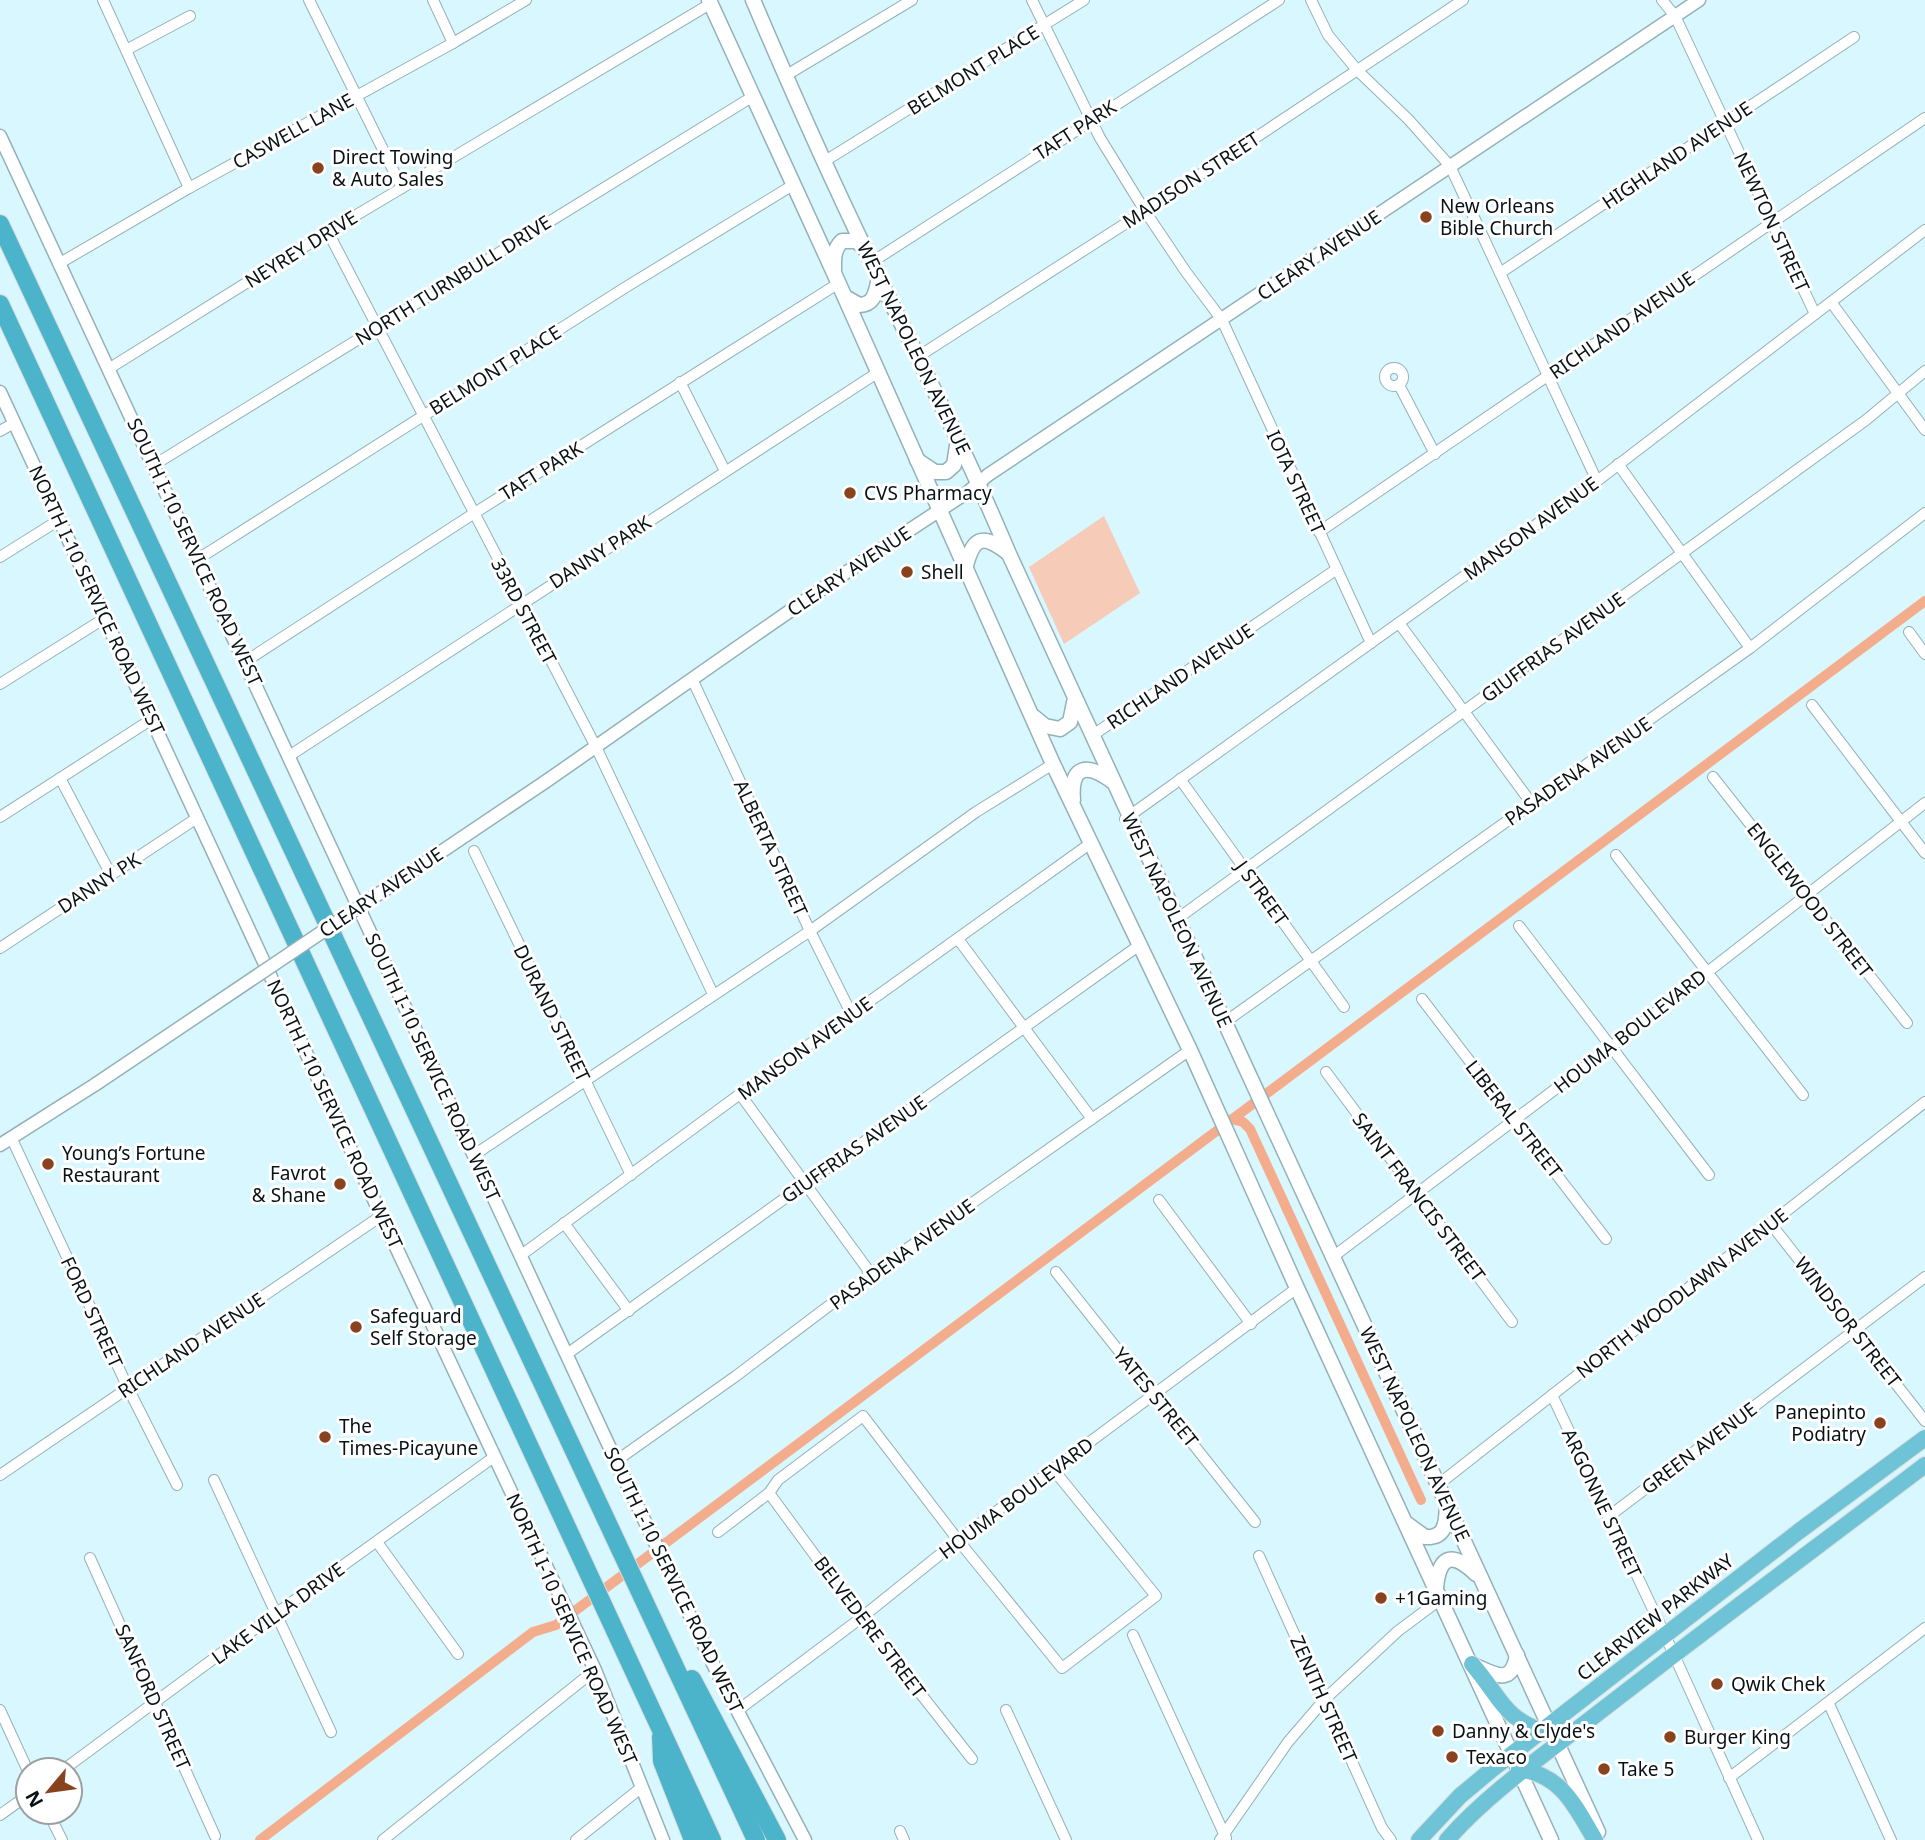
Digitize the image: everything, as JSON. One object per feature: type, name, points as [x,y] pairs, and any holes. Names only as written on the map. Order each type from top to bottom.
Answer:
[{"type":"highway","points":[[0,223],[756,1840]]},
{"type":"highway","points":[[0,304],[712,1840]]},
{"type":"highway","name":"CLEARVIEW PARKWAY","points":[[1447,1840],[1550,1734],[1665,1635],[1925,1438]]},
{"type":"highway","points":[[1472,1664],[1514,1718],[1550,1734],[1575,1731],[1919,1470],[1913,1464],[1925,1455]]},
{"type":"highway","points":[[673,1661],[695,1682],[776,1840]]},
{"type":"highway","points":[[661,1730],[662,1761],[693,1840]]},
{"type":"highway","points":[[1519,1767],[1560,1786],[1569,1796],[1595,1840]]},
{"type":"highway","name":"CLEARVIEW PARKWAY","points":[[1419,1840],[1460,1796],[1490,1771],[1519,1767]]},
{"type":"main road","name":"WEST NAPOLEON AVENUE","points":[[753,0],[785,76],[879,278],[979,483],[1093,735],[1127,817],[1334,1256],[1517,1655],[1550,1734],[1601,1840]]},
{"type":"main road","name":"WEST NAPOLEON AVENUE","points":[[709,2],[839,284],[1053,764],[1190,1050],[1551,1840]]},
{"type":"main road","points":[[869,255],[856,241],[842,241],[836,247],[834,255],[839,284],[859,306],[874,298],[879,278]]},
{"type":"main road","points":[[916,459],[935,472],[946,472],[954,465],[958,439]]},
{"type":"main road","points":[[965,569],[972,546],[977,541],[990,541],[1009,554]]},
{"type":"main road","points":[[1033,716],[1045,726],[1060,729],[1070,722],[1075,698]]},
{"type":"main road","points":[[1073,804],[1072,787],[1075,776],[1080,771],[1094,769],[1113,782]]},
{"type":"main road","points":[[1406,1523],[1425,1537],[1438,1535],[1446,1523],[1447,1503]]},
{"type":"main road","points":[[1438,1593],[1439,1567],[1450,1559],[1465,1563],[1482,1580]]},
{"type":"main road","points":[[1472,1664],[1497,1676],[1505,1675],[1515,1667],[1517,1655]]},
{"type":"street","points":[[103,0],[189,188]]},
{"type":"street","points":[[309,0],[402,187]]},
{"type":"street","points":[[433,0],[453,43]]},
{"type":"street","name":"CASWELL LANE","points":[[60,263],[526,0]]},
{"type":"street","points":[[785,76],[912,0]]},
{"type":"street","name":"IOTA STREET","points":[[1032,0],[1093,119],[1100,138],[1145,211],[1222,320],[1371,643]]},
{"type":"street","name":"BELMONT PLACE","points":[[825,161],[1084,0]]},
{"type":"street","name":"TAFT PARK","points":[[869,255],[1093,119],[1279,0]]},
{"type":"street","points":[[1311,0],[1328,35],[1357,70],[1408,119],[1450,166],[1597,481]]},
{"type":"street","name":"MADISON STREET","points":[[919,356],[1145,211],[1463,0]]},
{"type":"street","name":"NEWTON STREET","points":[[1662,0],[1675,16],[1815,314]]},
{"type":"street","name":"CLEARY AVENUE","points":[[0,1145],[96,1084],[545,782],[693,681],[799,604],[1699,0]]},
{"type":"street","name":"NEYREY DRIVE","points":[[110,369],[328,232],[709,2]]},
{"type":"street","points":[[126,50],[190,16]]},
{"type":"street","name":"HIGHLAND AVENUE","points":[[1500,273],[1854,37]]},
{"type":"street","name":"NORTH TURNBULL DRIVE","points":[[154,465],[752,97]]},
{"type":"street","name":"RICHLAND AVENUE","points":[[1319,532],[1925,118]]},
{"type":"street","name":"SOUTH I-10 SERVICE ROAD WEST","points":[[0,136],[616,1461],[737,1710],[805,1840]]},
{"type":"street","name":"BELMONT PLACE","points":[[198,559],[626,287],[793,186]]},
{"type":"street","name":"MANSON AVENUE","points":[[1127,817],[1597,481],[1925,230]]},
{"type":"street","name":"33RD STREET","points":[[328,232],[596,747],[713,994]]},
{"type":"street","name":"TAFT PARK","points":[[246,661],[473,514],[839,284]]},
{"type":"street","points":[[1831,302],[1925,430]]},
{"type":"street","name":"GIUFFRIAS AVENUE","points":[[1177,919],[1866,420],[1925,370]]},
{"type":"street","name":"DANNY PARK","points":[[289,756],[877,373]]},
{"type":"street","points":[[680,383],[725,471]]},
{"type":"street","points":[[1399,385],[1435,454]]},
{"type":"street","name":"NORTH I-10 SERVICE ROAD WEST","points":[[0,392],[595,1670],[663,1840]]},
{"type":"street","points":[[0,432],[15,423]]},
{"type":"street","points":[[1618,464],[1751,648]]},
{"type":"street","name":"PASADENA AVENUE","points":[[1225,1022],[1751,648],[1925,513]]},
{"type":"street","points":[[0,557],[59,520]]},
{"type":"street","name":"RICHLAND AVENUE","points":[[1093,735],[1337,569]]},
{"type":"street","points":[[0,684],[105,618]]},
{"type":"street","points":[[1399,623],[1532,804]]},
{"type":"street","points":[[1909,632],[1925,654]]},
{"type":"street","name":"ALBERTA STREET","points":[[693,681],[852,1015]]},
{"type":"street","points":[[1812,705],[1925,853]]},
{"type":"street","points":[[0,817],[152,719]]},
{"type":"street","points":[[474,1155],[810,931],[976,812],[1053,764]]},
{"type":"street","points":[[60,778],[111,875]]},
{"type":"street","name":"ENGLEWOOD STREET","points":[[1713,778],[1907,1023]]},
{"type":"street","name":"J STREET","points":[[1180,779],[1344,1007]]},
{"type":"street","name":"HOUMA BOULEVARD","points":[[1334,1256],[1611,1047],[1925,803]]},
{"type":"street","name":"DANNY PK","points":[[0,948],[197,818]]},
{"type":"street","name":"MANSON AVENUE","points":[[520,1256],[740,1094],[1091,843]]},
{"type":"street","name":"DURAND STREET","points":[[474,851],[631,1175]]},
{"type":"street","points":[[1616,855],[1803,1096]]},
{"type":"street","points":[[1519,926],[1709,1175]]},
{"type":"street","points":[[958,939],[1092,1119]]},
{"type":"street","name":"GIUFFRIAS AVENUE","points":[[567,1354],[1140,944]]},
{"type":"street","name":"LIBERAL STREET","points":[[1422,999],[1606,1239]]},
{"type":"street","name":"PASADENA AVENUE","points":[[616,1461],[736,1376],[871,1274],[1190,1050]]},
{"type":"street","name":"SAINT FRANCIS STREET","points":[[1326,1072],[1512,1322]]},
{"type":"street","points":[[740,1094],[871,1274]]},
{"type":"street","name":"NORTH WOODLAWN AVENUE","points":[[1439,1485],[1925,1102]]},
{"type":"street","name":"FORD STREET","points":[[11,1137],[128,1388],[177,1485]]},
{"type":"street","points":[[1159,1200],[1251,1324]]},
{"type":"street","name":"RICHLAND AVENUE","points":[[0,1475],[382,1216]]},
{"type":"street","points":[[564,1223],[629,1311]]},
{"type":"street","name":"WINDSOR STREET","points":[[1771,1224],[1925,1421]]},
{"type":"street","name":"YATES STREET","points":[[1056,1272],[1255,1522]]},
{"type":"street","name":"GREEN AVENUE","points":[[1608,1517],[1925,1277]]},
{"type":"street","name":"HOUMA BOULEVARD","points":[[737,1710],[861,1618],[958,1540],[1297,1288]]},
{"type":"street","name":"ARGONNE STREET","points":[[1552,1395],[1758,1840]]},
{"type":"street","points":[[718,1532],[769,1493],[778,1480],[863,1416],[958,1540],[1062,1668],[1156,1596],[1053,1469]]},
{"type":"street","name":"LAKE VILLA DRIVE","points":[[82,1756],[494,1457]]},
{"type":"street","points":[[214,1480],[331,1732]]},
{"type":"street","name":"BELVEDERE STREET","points":[[769,1493],[861,1618],[972,1759]]},
{"type":"street","points":[[377,1542],[458,1654]]},
{"type":"street","name":"ZENITH STREET","points":[[1259,1556],[1382,1828],[1391,1840]]},
{"type":"street","name":"SANFORD STREET","points":[[90,1558],[215,1836]]},
{"type":"street","points":[[1224,1838],[1288,1742],[1325,1699],[1438,1593]]},
{"type":"street","points":[[1729,1777],[1829,1704],[1925,1628]]},
{"type":"street","points":[[1133,1635],[1224,1838]]},
{"type":"street","points":[[383,1840],[595,1670]]},
{"type":"street","points":[[1829,1704],[1891,1840]]},
{"type":"street","points":[[0,1710],[21,1756]]},
{"type":"street","points":[[1006,1710],[1066,1840]]},
{"type":"street","points":[[576,1840],[642,1787]]},
{"type":"shaded area","points":[[1104,516],[1140,593],[1064,644],[1029,567]]},
{"type":"waterway","points":[[260,1840],[533,1632],[556,1625],[1925,601]]},
{"type":"waterway","points":[[1232,1119],[1243,1122],[1250,1129],[1421,1500]]},
{"type":"place","name":"Direct Towing & Auto Sales","points":[[318,168]]},
{"type":"place","name":"New Orleans Bible Church","points":[[1426,217]]},
{"type":"place","name":"CVS Pharmacy","points":[[850,493]]},
{"type":"place","name":"Shell","points":[[907,572]]},
{"type":"place","name":"Young’s Fortune Restaurant","points":[[48,1164]]},
{"type":"place","name":"Favrot & Shane","points":[[340,1184]]},
{"type":"place","name":"Safeguard Self Storage","points":[[356,1327]]},
{"type":"place","name":"Panepinto Podiatry","points":[[1880,1423]]},
{"type":"place","name":"The Times-Picayune","points":[[325,1437]]},
{"type":"place","name":"+1Gaming","points":[[1381,1598]]},
{"type":"place","name":"Qwik Chek","points":[[1717,1684]]},
{"type":"place","name":"Danny & Clyde's","points":[[1438,1731]]},
{"type":"place","name":"Burger King","points":[[1670,1737]]},
{"type":"place","name":"Texaco","points":[[1452,1757]]},
{"type":"place","name":"Take 5","points":[[1604,1769]]}]
